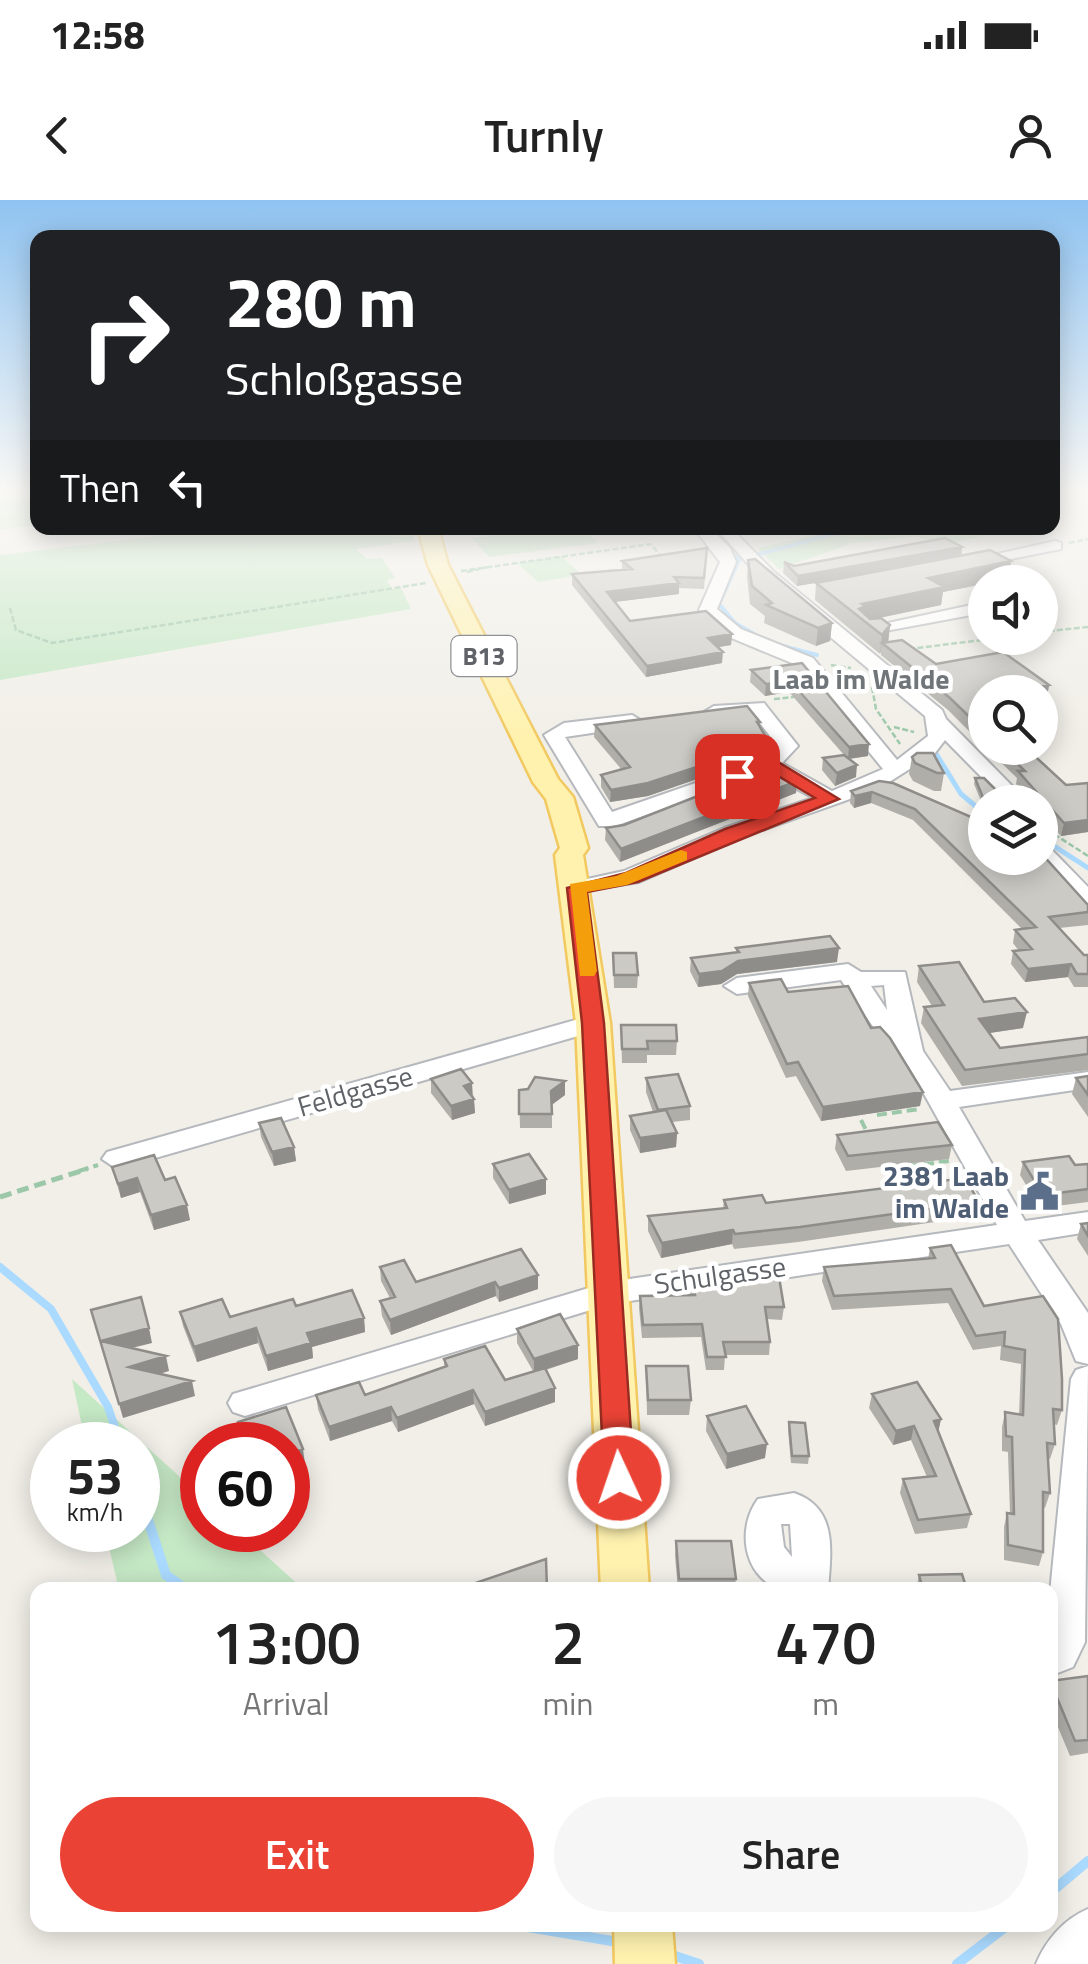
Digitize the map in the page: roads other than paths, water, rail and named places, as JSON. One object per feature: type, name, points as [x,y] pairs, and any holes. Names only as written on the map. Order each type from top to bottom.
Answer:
[{"type":"main road","name":"B13","points":[[450,573],[546,782],[544,798],[559,849],[570,854],[577,888],[593,1023],[625,1582]]},
{"type":"main road","points":[[643,1932],[645,1964]]},
{"type":"street","points":[[723,573],[708,610],[736,633],[806,662],[834,692],[911,759],[976,785]]},
{"type":"street","points":[[577,888],[631,878],[732,833],[830,799],[911,759],[928,707],[852,631],[792,596],[769,573]]},
{"type":"street","points":[[792,596],[824,590]]},
{"type":"street","points":[[852,631],[968,610]]},
{"type":"street","points":[[660,718],[564,729],[554,734],[607,821],[769,764],[788,746],[757,706],[699,713]]},
{"type":"street","points":[[769,764],[830,799]]},
{"type":"street","points":[[1058,866],[1083,888]]},
{"type":"street","points":[[737,986],[848,972],[892,1035],[920,1063],[973,1158],[1076,1322],[1088,1352]]},
{"type":"street","name":"Feldgasse","points":[[116,1159],[593,1023]]},
{"type":"street","points":[[943,1103],[1088,1080]]},
{"type":"street","name":"Schulgasse","points":[[245,1403],[610,1292],[1088,1222]]},
{"type":"street","points":[[1058,1654],[1065,1642],[1088,1379]]},
{"type":"street","points":[[1059,1964],[1088,1932]]},
{"type":"waterway","points":[[733,573],[719,604],[735,623],[754,634]]},
{"type":"waterway","points":[[779,645],[817,655]]},
{"type":"waterway","points":[[935,752],[968,800]]},
{"type":"waterway","points":[[1058,849],[1088,868]]},
{"type":"waterway","points":[[0,1267],[51,1309],[113,1422]]},
{"type":"waterway","points":[[158,1552],[166,1575],[176,1582]]},
{"type":"waterway","points":[[1058,1886],[1088,1861]]},
{"type":"waterway","points":[[558,1932],[618,1942]]},
{"type":"waterway","points":[[957,1964],[999,1932]]},
{"type":"waterway","points":[[669,1954],[699,1964]]},
{"type":"place","name":"2381 Laab im Walde","points":[[1039,1192]]},
{"type":"district","name":"Laab im Walde","points":[[861,679]]}]
